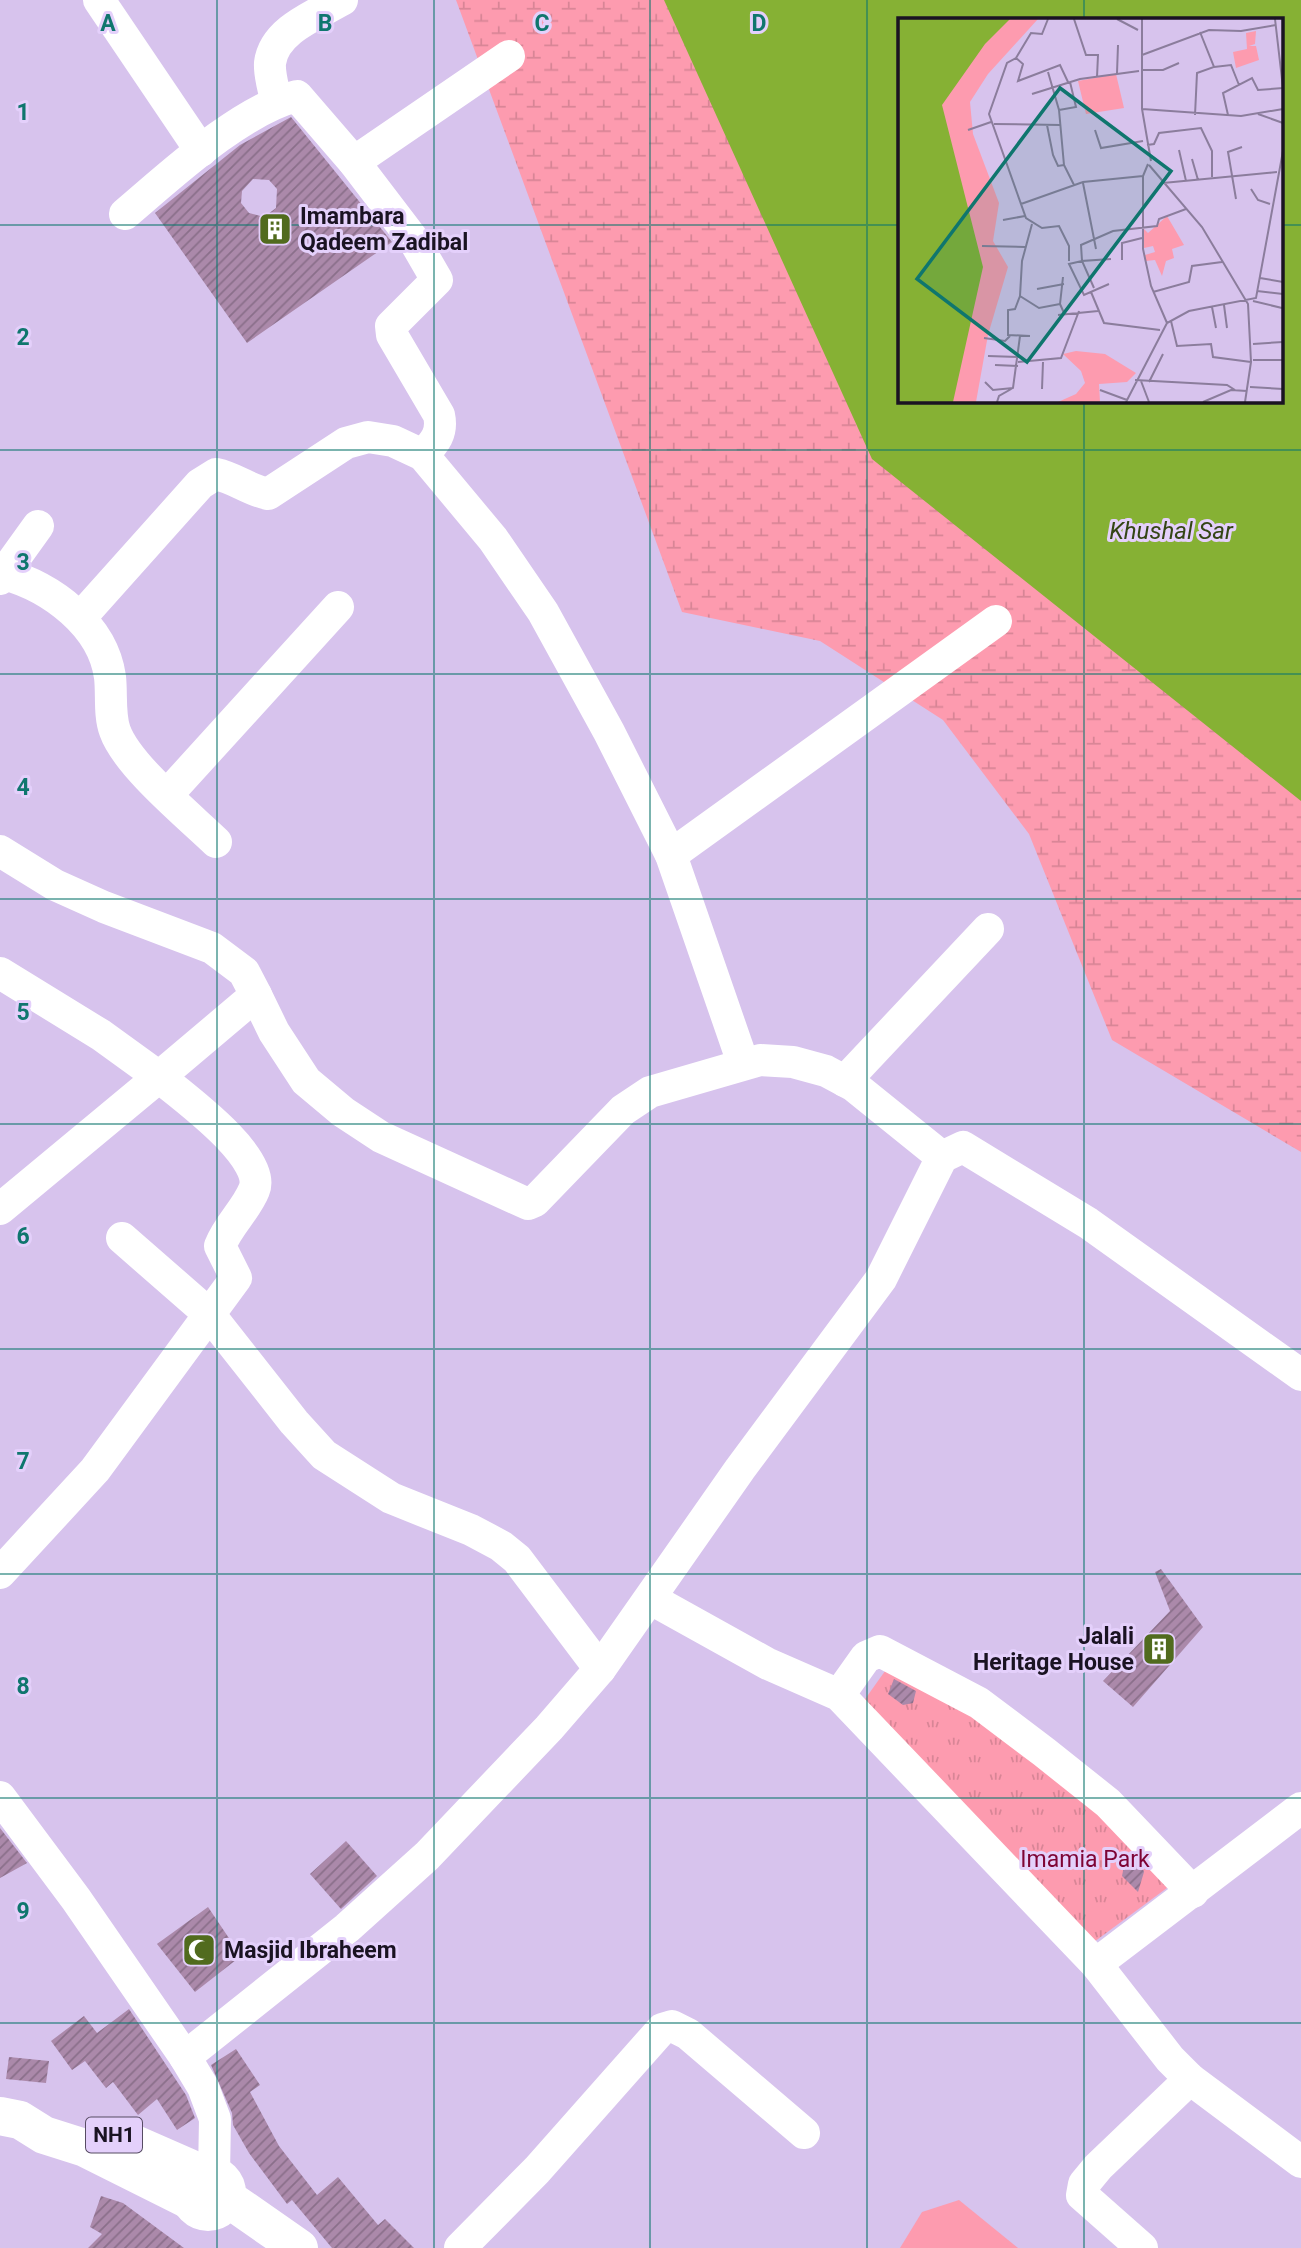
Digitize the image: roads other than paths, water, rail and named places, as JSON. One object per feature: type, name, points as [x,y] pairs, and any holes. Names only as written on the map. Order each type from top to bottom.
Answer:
[{"type":"highway","name":"NH1","points":[[10,2118],[145,2176],[208,2191],[299,2248]]},
{"type":"highway","name":"NH1","points":[[208,2191],[257,2248]]},
{"type":"street","points":[[99,0],[201,151]]},
{"type":"street","points":[[276,102],[270,66],[273,49],[288,32],[342,0]]},
{"type":"street","points":[[354,162],[509,56]]},
{"type":"street","points":[[125,214],[201,151],[276,102],[297,96],[354,162],[415,242],[437,280],[391,326],[392,335],[439,415],[442,427],[435,443],[423,455]]},
{"type":"street","points":[[80,617],[200,484],[216,474],[230,477],[254,491],[268,494],[346,443],[368,437],[393,441],[423,455],[493,539],[543,612],[671,855],[743,1063]]},
{"type":"street","points":[[38,526],[2,577],[27,580],[80,617],[100,646],[110,675],[114,731],[131,756],[216,842]]},
{"type":"street","points":[[167,795],[338,607]]},
{"type":"street","points":[[671,855],[996,621]]},
{"type":"street","points":[[0,851],[55,885],[104,907],[212,948],[244,972],[274,1032],[306,1081],[342,1112],[381,1137],[528,1204],[535,1201],[624,1110],[650,1092],[760,1059],[793,1062],[825,1071],[845,1082],[942,1157]]},
{"type":"street","points":[[845,1082],[988,929]]},
{"type":"street","points":[[0,973],[101,1035],[159,1077],[214,1122],[254,1171],[256,1188],[220,1246],[236,1278],[95,1470],[0,1573]]},
{"type":"street","points":[[0,1209],[256,995]]},
{"type":"street","points":[[185,2057],[347,1928],[427,1856],[549,1728],[600,1670],[740,1469],[881,1279],[942,1157],[963,1147],[988,1161],[1088,1223],[1301,1376]]},
{"type":"street","points":[[122,1238],[209,1314],[294,1422],[324,1455],[391,1498],[471,1530],[501,1546],[517,1559],[600,1670]]},
{"type":"street","points":[[651,1600],[768,1664],[839,1695],[1096,1964],[1170,2059],[1190,2078],[1301,2162]]},
{"type":"street","points":[[839,1695],[866,1657],[880,1651],[979,1703],[1108,1803],[1193,1892]]},
{"type":"street","points":[[0,1797],[76,1899],[203,2087],[215,2119],[208,2191]]},
{"type":"street","points":[[1096,1964],[1301,1808]]},
{"type":"street","points":[[460,2248],[537,2170],[662,2029],[672,2026],[688,2034],[804,2133]]},
{"type":"street","points":[[1142,2248],[1090,2204],[1082,2195],[1084,2184],[1098,2167],[1190,2078]]},
{"type":"water","name":"Khushal Sar","points":[[664,0],[1301,0],[1301,801],[872,459]]},
{"type":"place","name":"Imambara Qadeem Zadibal","points":[[275,229]]},
{"type":"place","name":"Jalali Heritage House","points":[[1159,1649]]},
{"type":"place","name":"Masjid Ibraheem","points":[[199,1950]]},
{"type":"park label","name":"Imamia Park","points":[[1085,1859]]}]
